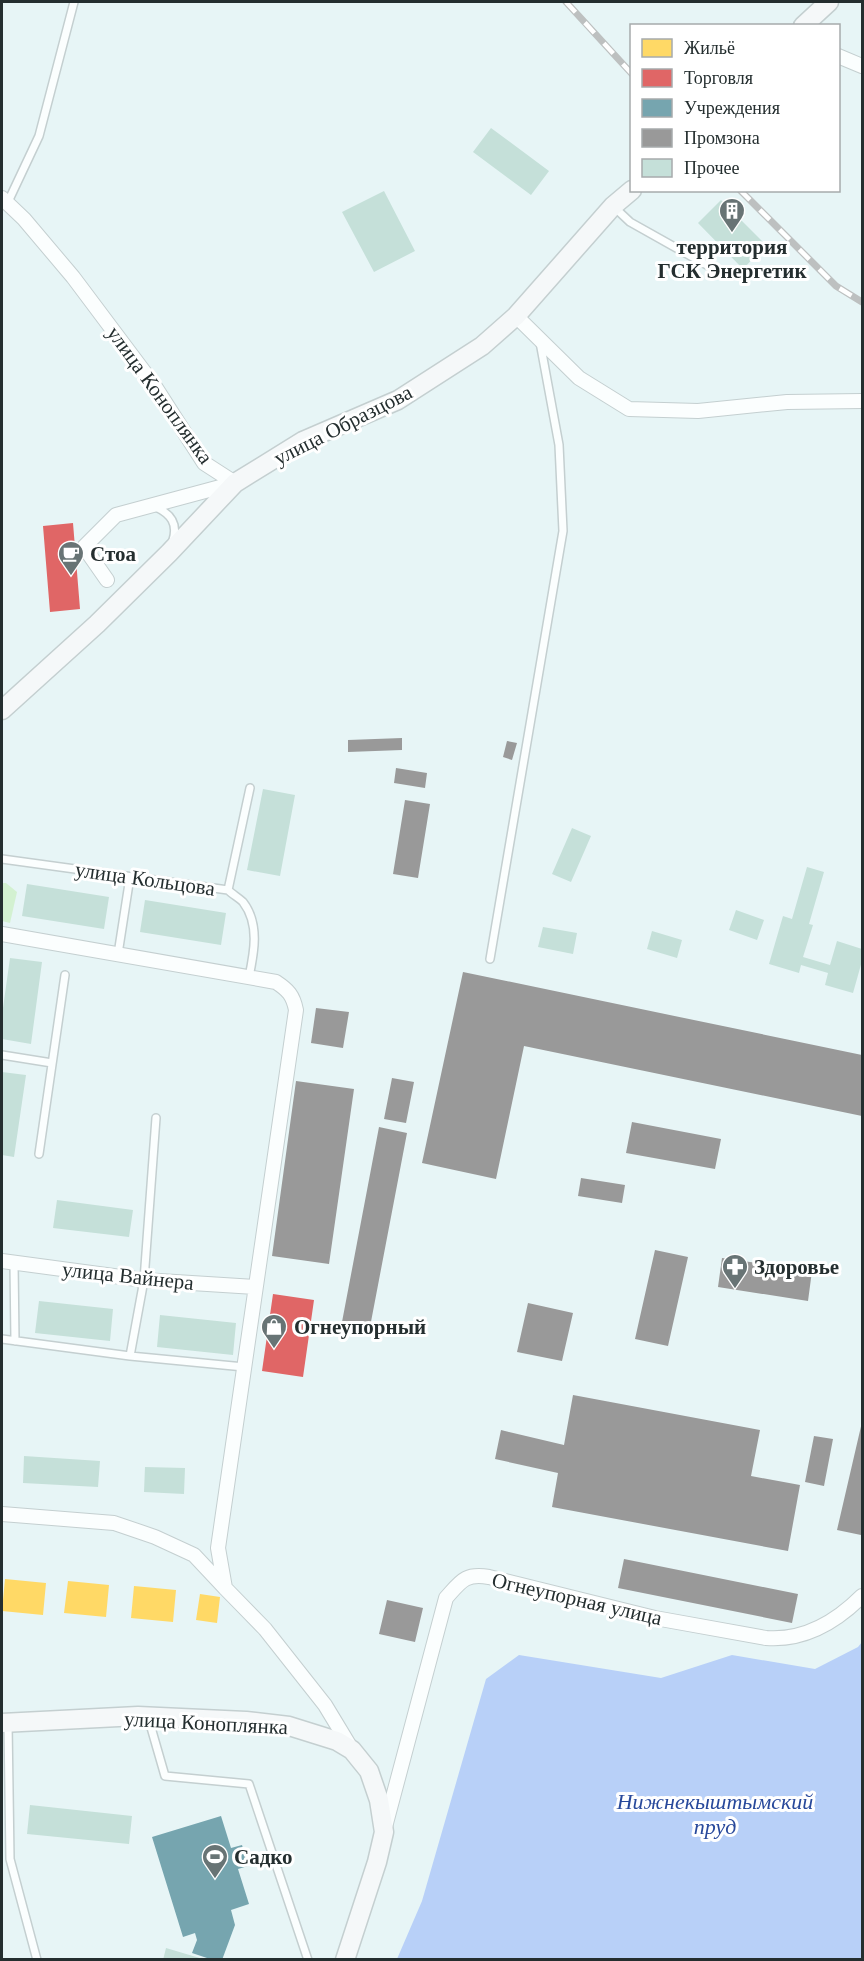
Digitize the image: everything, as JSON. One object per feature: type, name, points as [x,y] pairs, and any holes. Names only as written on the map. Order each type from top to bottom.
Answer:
[{"type":"main road","points":[[805,24],[829,2]]},
{"type":"main road","name":"улица Образцова","points":[[2,710],[97,624],[170,553],[235,483],[303,441],[398,400],[482,346],[516,316],[613,206],[630,192]]},
{"type":"main road","name":"улица Коноплянка","points":[[5,1723],[193,1717],[289,1726],[337,1741],[352,1750],[369,1771],[379,1800],[384,1832]]},
{"type":"main road","name":"Огнеупорная улица","points":[[345,1959],[377,1862],[384,1832]]},
{"type":"street","points":[[840,57],[862,66]]},
{"type":"street","name":"улица Коноплянка","points":[[4,201],[24,219],[73,277],[154,385],[204,463],[235,483]]},
{"type":"street","points":[[516,316],[579,378],[629,409],[698,411],[787,402],[862,401]]},
{"type":"street","name":"улица Коноплянка","points":[[107,580],[84,547],[116,515],[235,483]]},
{"type":"street","points":[[2,934],[276,982],[294,997],[296,1010],[218,1548],[225,1588]]},
{"type":"street","name":"улица Вайнера","points":[[8,1262],[144,1280],[255,1287]]},
{"type":"street","points":[[2,1514],[114,1524],[155,1537],[194,1555],[265,1629],[325,1705],[352,1750]]},
{"type":"street","name":"Огнеупорная улица","points":[[384,1832],[446,1598],[460,1581],[474,1575],[655,1618],[766,1638],[784,1639],[824,1626],[839,1617],[862,1596]]},
{"type":"lane","points":[[4,201],[39,136],[74,2]]},
{"type":"lane","points":[[613,206],[630,222],[712,268]]},
{"type":"lane","points":[[490,959],[563,531],[559,445],[540,340]]},
{"type":"lane","points":[[151,504],[166,511],[173,521],[176,531],[170,553]]},
{"type":"lane","points":[[228,890],[250,789]]},
{"type":"lane","name":"улица Кольцова","points":[[2,859],[228,890],[243,903],[253,924],[255,946],[249,977]]},
{"type":"lane","points":[[118,954],[130,877]]},
{"type":"lane","points":[[39,1154],[65,975]]},
{"type":"lane","points":[[2,1055],[52,1063]]},
{"type":"lane","points":[[130,1356],[144,1280],[156,1118]]},
{"type":"lane","points":[[8,1262],[15,1341]]},
{"type":"lane","points":[[2,1339],[130,1356],[244,1367]]},
{"type":"lane","points":[[148,1717],[165,1776],[249,1784],[308,1959]]},
{"type":"lane","points":[[5,1723],[10,1859],[37,1959]]},
{"type":"green space","points":[[2,883],[6,883],[17,892],[10,923],[2,921]]},
{"type":"water","name":"Нижнекыштымский пруд","points":[[862,1642],[862,1959],[397,1959],[422,1901],[486,1679],[519,1655],[661,1678],[732,1655],[815,1669],[858,1647]]},
{"type":"building: Жильё","points":[[5,1579],[46,1583],[43,1615],[2,1611]]},
{"type":"building: Жильё","points":[[68,1581],[109,1585],[106,1617],[64,1613]]},
{"type":"building: Жильё","points":[[134,1586],[176,1590],[173,1622],[131,1618]]},
{"type":"building: Жильё","points":[[200,1594],[220,1597],[217,1623],[196,1620]]},
{"type":"building: Торговля","points":[[73,523],[80,609],[50,612],[43,526]]},
{"type":"building: Торговля","points":[[273,1294],[314,1300],[303,1377],[262,1371]]},
{"type":"building: Учреждения","points":[[221,1816],[231,1848],[242,1845],[248,1866],[238,1869],[249,1904],[231,1910],[235,1925],[222,1960],[213,1960],[192,1953],[197,1940],[195,1933],[183,1937],[152,1837]]},
{"type":"building: Промзона","points":[[402,738],[402,750],[348,752],[348,740]]},
{"type":"building: Промзона","points":[[507,741],[517,743],[512,760],[503,757]]},
{"type":"building: Промзона","points":[[396,768],[427,773],[425,788],[394,783]]},
{"type":"building: Промзона","points":[[405,800],[430,804],[418,878],[393,874]]},
{"type":"building: Промзона","points":[[463,972],[862,1055],[862,1116],[524,1046],[496,1179],[422,1163]]},
{"type":"building: Промзона","points":[[316,1008],[349,1012],[343,1048],[311,1043]]},
{"type":"building: Промзона","points":[[392,1078],[414,1082],[406,1123],[384,1119]]},
{"type":"building: Промзона","points":[[296,1081],[354,1089],[329,1264],[272,1256]]},
{"type":"building: Промзона","points":[[632,1122],[721,1139],[715,1169],[626,1153]]},
{"type":"building: Промзона","points":[[379,1127],[407,1133],[370,1327],[342,1322]]},
{"type":"building: Промзона","points":[[581,1178],[625,1185],[622,1203],[578,1196]]},
{"type":"building: Промзона","points":[[655,1250],[688,1257],[668,1346],[635,1339]]},
{"type":"building: Промзона","points":[[722,1258],[812,1271],[808,1301],[718,1287]]},
{"type":"building: Промзона","points":[[528,1303],[573,1313],[562,1361],[517,1352]]},
{"type":"building: Промзона","points":[[573,1395],[760,1430],[751,1476],[800,1485],[788,1551],[552,1507],[558,1473],[495,1459],[501,1430],[564,1445]]},
{"type":"building: Промзона","points":[[862,1422],[862,1529],[861,1535],[837,1530]]},
{"type":"building: Промзона","points":[[814,1436],[833,1439],[824,1486],[805,1482]]},
{"type":"building: Промзона","points":[[624,1559],[798,1594],[792,1623],[618,1588]]},
{"type":"building: Промзона","points":[[387,1600],[423,1608],[415,1642],[379,1634]]},
{"type":"building: Прочее","points":[[491,128],[549,171],[531,195],[473,152]]},
{"type":"building: Прочее","points":[[384,191],[415,251],[374,272],[342,212]]},
{"type":"building: Прочее","name":"территория ГСК Энергетик","points":[[721,200],[766,245],[743,269],[698,223]]},
{"type":"building: Прочее","points":[[263,789],[295,795],[280,876],[247,870]]},
{"type":"building: Прочее","points":[[572,828],[591,836],[571,882],[552,874]]},
{"type":"building: Прочее","points":[[807,867],[824,872],[809,924],[813,925],[803,957],[830,965],[837,941],[862,949],[862,961],[853,993],[825,985],[828,973],[801,965],[799,973],[769,964],[783,916],[792,919]]},
{"type":"building: Прочее","points":[[27,884],[109,897],[104,929],[22,916]]},
{"type":"building: Прочее","points":[[145,900],[226,913],[221,945],[140,932]]},
{"type":"building: Прочее","points":[[736,910],[764,920],[757,940],[729,930]]},
{"type":"building: Прочее","points":[[543,927],[577,933],[573,954],[538,947]]},
{"type":"building: Прочее","points":[[652,931],[682,940],[677,958],[647,949]]},
{"type":"building: Прочее","points":[[10,958],[42,962],[31,1044],[2,1039],[2,1015]]},
{"type":"building: Прочее","points":[[2,1072],[26,1075],[14,1157],[2,1155]]},
{"type":"building: Прочее","points":[[57,1200],[133,1210],[129,1237],[53,1228]]},
{"type":"building: Прочее","points":[[39,1301],[113,1309],[110,1341],[35,1333]]},
{"type":"building: Прочее","points":[[160,1315],[236,1323],[233,1355],[157,1347]]},
{"type":"building: Прочее","points":[[24,1456],[100,1461],[98,1487],[23,1483]]},
{"type":"building: Прочее","points":[[145,1467],[185,1468],[184,1494],[144,1492]]},
{"type":"building: Прочее","points":[[30,1805],[132,1816],[129,1844],[27,1834]]},
{"type":"building: Прочее","points":[[166,1948],[203,1959],[203,1960],[163,1960]]},
{"type":"railway","points":[[566,2],[630,72]]},
{"type":"railway","points":[[742,192],[836,286],[862,302]]},
{"type":"place","name":"территория ГСК Энергетик","points":[[732,234]]},
{"type":"place","name":"Стоа","points":[[71,577]]},
{"type":"place","name":"Здоровье","points":[[735,1290]]},
{"type":"place","name":"Огнеупорный","points":[[274,1350]]},
{"type":"place","name":"Садко","points":[[215,1880]]}]
